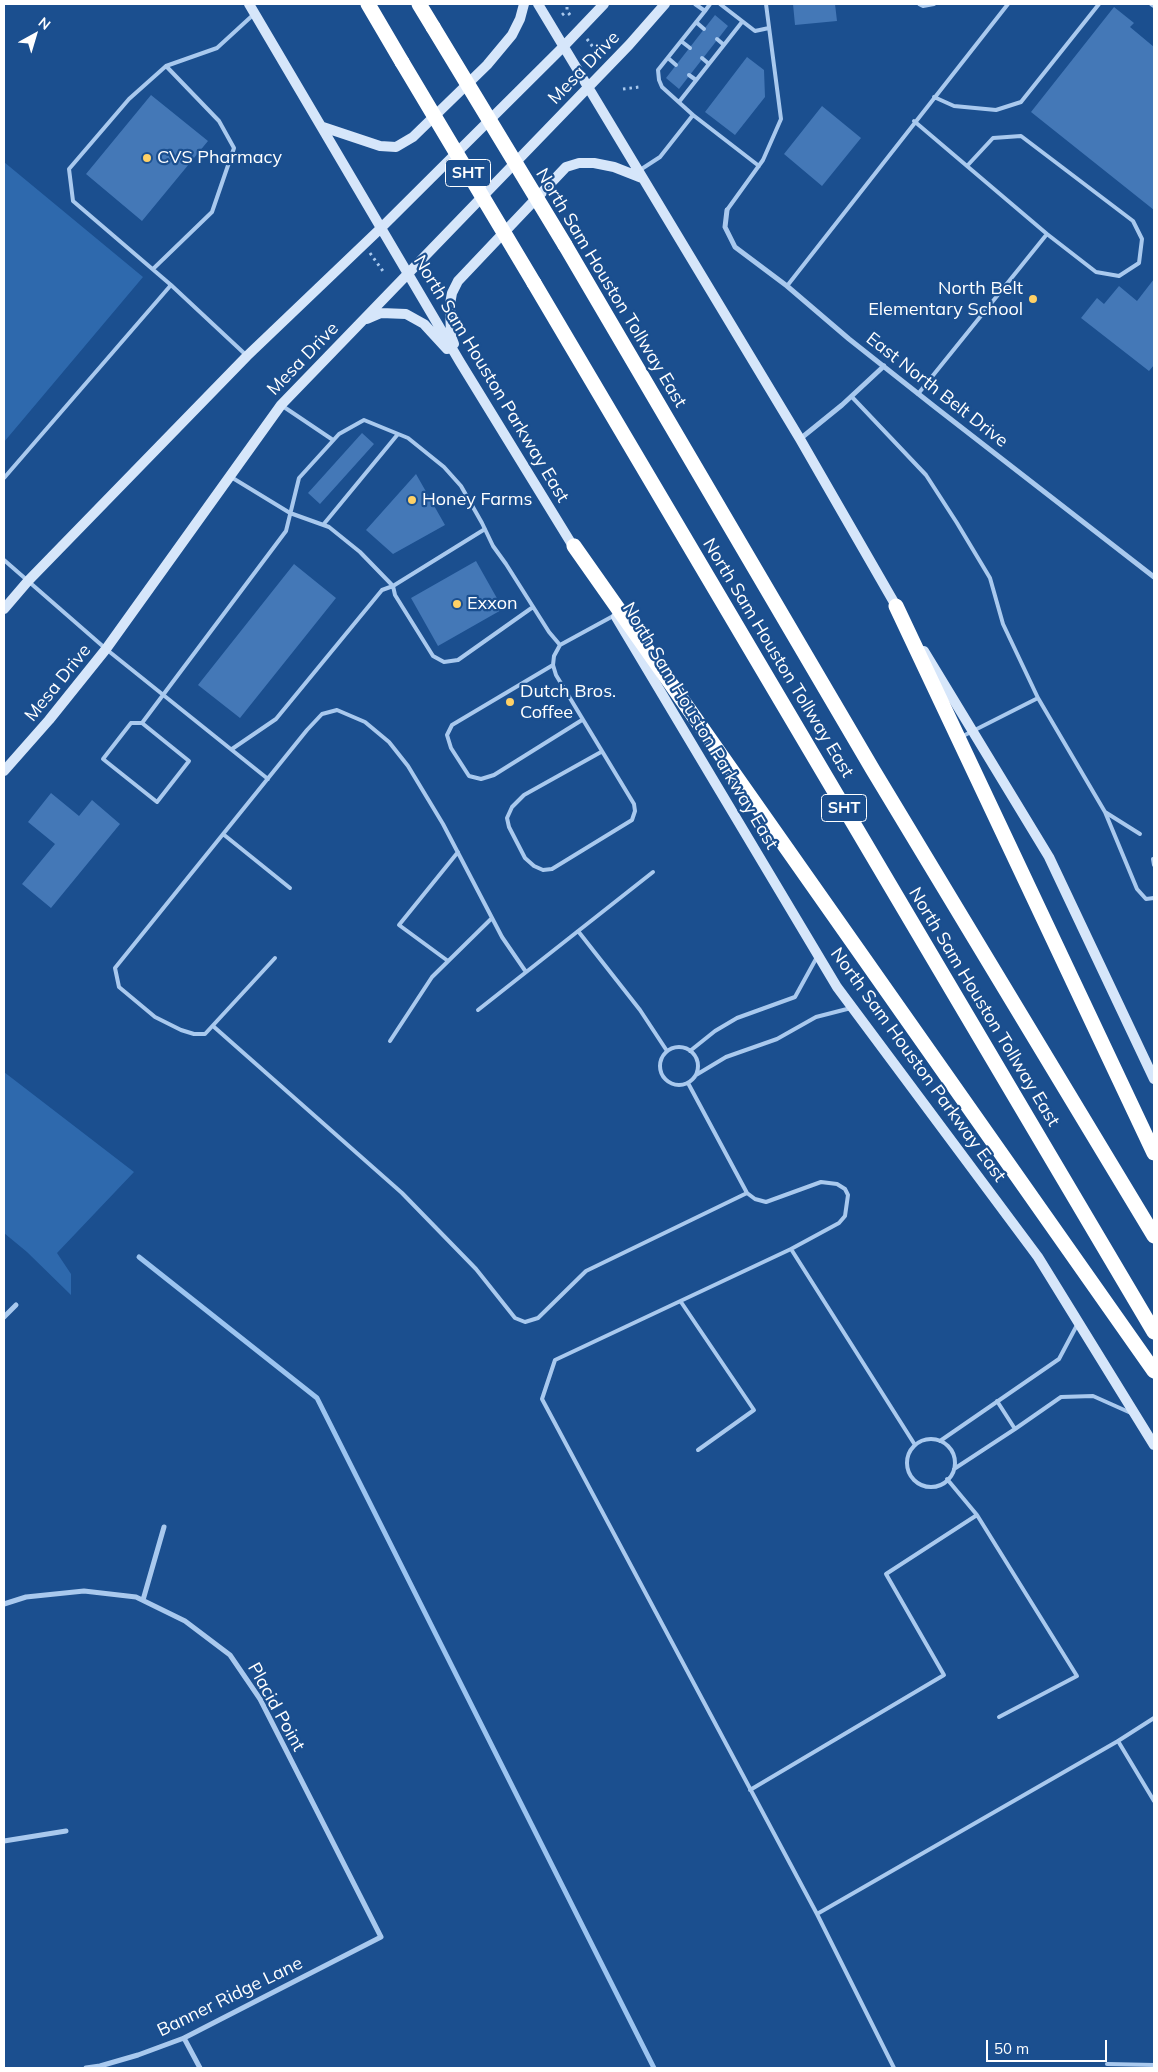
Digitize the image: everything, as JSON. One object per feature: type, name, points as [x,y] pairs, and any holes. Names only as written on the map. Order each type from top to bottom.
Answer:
[{"type":"highway","name":"North Sam Houston Tollway East","points":[[368,4],[1154,1332]]},
{"type":"highway","name":"North Sam Houston Tollway East","points":[[419,4],[565,245],[873,770],[1154,1236]]},
{"type":"highway","points":[[574,546],[1154,1371]]},
{"type":"highway","points":[[896,606],[1154,1153]]},
{"type":"main road","name":"North Sam Houston Parkway East","points":[[249,4],[460,362],[574,546],[818,955],[853,1008],[1038,1257],[1154,1445]]},
{"type":"main road","points":[[323,127],[380,146],[396,147],[413,137],[487,65],[512,36],[520,19],[524,4]]},
{"type":"main road","points":[[538,4],[800,439],[896,606],[1049,857],[1154,1079]]},
{"type":"main road","name":"Mesa Drive","points":[[4,609],[28,581],[247,356],[381,228],[604,4]]},
{"type":"main road","name":"Mesa Drive","points":[[4,771],[49,720],[106,649],[281,405],[639,35],[665,4]]},
{"type":"main road","points":[[460,362],[451,336],[452,293],[466,271],[566,167],[579,163],[614,167],[640,175]]},
{"type":"main road","points":[[361,322],[381,313],[406,314],[424,324],[460,362]]},
{"type":"street","name":"East North Belt Drive","points":[[727,210],[725,227],[735,247],[787,286],[918,394],[1154,576]]},
{"type":"street","points":[[800,439],[852,396],[884,366]]},
{"type":"street","points":[[4,1316],[16,1305]]},
{"type":"street","points":[[142,1600],[164,1527]]},
{"type":"street","name":"Placid Point","points":[[4,1604],[26,1597],[84,1591],[136,1597],[185,1621],[230,1655],[260,1699],[381,1937]]},
{"type":"street","points":[[4,1842],[66,1831]]},
{"type":"street","name":"Banner Ridge Lane","points":[[86,2068],[138,2055],[184,2038],[381,1937]]},
{"type":"street","points":[[184,2038],[200,2068]]},
{"type":"lane","points":[[695,4],[705,11]]},
{"type":"lane","points":[[710,4],[658,70],[659,80],[662,87],[693,115],[759,166]]},
{"type":"lane","points":[[720,4],[755,32],[769,28]]},
{"type":"lane","points":[[727,210],[764,160],[781,119],[766,4]]},
{"type":"lane","points":[[919,4],[923,6],[934,4]]},
{"type":"lane","points":[[787,286],[1008,4]]},
{"type":"lane","points":[[934,97],[954,106],[996,110],[1021,102],[1099,4]]},
{"type":"lane","points":[[247,356],[171,285],[73,200],[69,169],[129,100],[166,66],[217,48],[255,13]]},
{"type":"lane","points":[[696,22],[704,29]]},
{"type":"lane","points":[[679,102],[742,22]]},
{"type":"lane","points":[[717,39],[724,45]]},
{"type":"lane","points":[[681,41],[690,48]]},
{"type":"lane","points":[[668,58],[676,65]]},
{"type":"lane","points":[[702,58],[709,64]]},
{"type":"lane","points":[[153,269],[212,212],[234,148],[219,121],[166,66]]},
{"type":"lane","points":[[689,75],[696,80]]},
{"type":"lane","points":[[640,175],[660,157],[693,115]]},
{"type":"lane","points":[[914,122],[1047,234],[1096,272],[1119,276],[1139,263],[1142,239],[1133,221],[1021,136],[993,138],[967,166]]},
{"type":"lane","points":[[918,394],[1047,234]]},
{"type":"lane","points":[[4,478],[171,285]]},
{"type":"lane","points":[[852,396],[926,475],[957,523],[990,578],[1003,624],[1038,698],[1105,812],[1136,889],[1146,899],[1154,898]]},
{"type":"lane","points":[[281,405],[333,440]]},
{"type":"lane","points":[[142,723],[286,531],[299,478],[339,434],[364,420],[408,438],[444,467],[461,486],[493,546],[560,645]]},
{"type":"lane","points":[[323,525],[398,434]]},
{"type":"lane","points":[[229,476],[290,513],[329,527],[360,552],[393,586],[396,595],[433,656],[444,662],[458,660],[533,607]]},
{"type":"lane","points":[[232,749],[276,720],[382,590],[393,586],[485,528]]},
{"type":"lane","points":[[4,560],[106,649],[268,779]]},
{"type":"lane","points":[[601,752],[524,795],[512,807],[507,818],[509,827],[525,858],[534,866],[543,870],[552,869],[632,820],[635,811],[634,804],[582,720],[556,675],[552,664],[560,645],[615,615]]},
{"type":"lane","points":[[552,664],[452,725],[447,735],[451,748],[469,776],[481,779],[494,774],[582,720]]},
{"type":"lane","points":[[958,738],[1038,698]]},
{"type":"lane","points":[[275,958],[205,1034],[194,1034],[181,1030],[155,1017],[119,987],[114,968],[322,714],[337,710],[365,722],[389,742],[408,766],[443,824],[502,937],[526,972]]},
{"type":"lane","points":[[132,723],[142,723],[189,761],[158,802],[103,759],[132,723]]},
{"type":"lane","points":[[1105,812],[1140,834]]},
{"type":"lane","points":[[223,834],[290,888]]},
{"type":"lane","points":[[448,961],[399,924],[458,852]]},
{"type":"lane","points":[[1153,859],[1154,865]]},
{"type":"lane","points":[[478,1010],[653,872]]},
{"type":"lane","points":[[390,1041],[432,978],[492,918]]},
{"type":"lane","points":[[578,931],[640,1010],[668,1051]]},
{"type":"lane","points":[[690,1051],[715,1030],[737,1018],[794,997],[818,955]]},
{"type":"lane","points":[[696,1075],[698,1070],[697,1059],[690,1051],[679,1047],[668,1051],[661,1060],[660,1071],[663,1076],[671,1084],[677,1086],[688,1083],[696,1075],[726,1056],[777,1039],[816,1016],[853,1008]]},
{"type":"lane","points":[[214,1026],[402,1193],[476,1269],[515,1318],[525,1322],[538,1318],[586,1272],[747,1193]]},
{"type":"lane","points":[[688,1083],[747,1193],[754,1199],[766,1202],[821,1182],[837,1184],[845,1189],[848,1195],[845,1216],[839,1223],[791,1249],[555,1360],[542,1398],[817,1914],[894,2068]]},
{"type":"lane","points":[[791,1249],[915,1445]]},
{"type":"lane","points":[[681,1302],[754,1410],[698,1450]]},
{"type":"lane","points":[[940,1441],[1059,1359],[1078,1323]]},
{"type":"lane","points":[[954,1469],[953,1456],[946,1445],[940,1441],[927,1439],[915,1445],[907,1459],[910,1474],[915,1481],[930,1486],[938,1486],[947,1479],[954,1469],[1016,1430],[1060,1397],[1093,1396],[1136,1415]]},
{"type":"lane","points":[[997,1401],[1016,1430]]},
{"type":"lane","points":[[947,1479],[977,1514],[1077,1676],[999,1716]]},
{"type":"lane","points":[[750,1790],[944,1675],[886,1574],[977,1514]]},
{"type":"lane","points":[[817,1914],[1118,1741],[1154,1718]]},
{"type":"lane","points":[[1118,1741],[1154,1801]]},
{"type":"lane","points":[[1107,2064],[1154,2065]]},
{"type":"path","points":[[562,15],[567,9],[570,15]]},
{"type":"path","points":[[586,38],[602,60]]},
{"type":"path","points":[[624,89],[639,87]]},
{"type":"path","points":[[369,253],[385,274]]},
{"type":"shaded area","points":[[4,162],[143,277],[4,442]]},
{"type":"shaded area","points":[[4,1072],[134,1172],[57,1253],[71,1274],[71,1295],[27,1252],[4,1233]]},
{"type":"building","points":[[793,4],[835,4],[837,21],[795,25]]},
{"type":"building","points":[[1114,7],[1134,23],[1130,27],[1154,47],[1154,210],[1031,112]]},
{"type":"building","points":[[715,15],[728,26],[679,89],[666,78]]},
{"type":"building","points":[[747,57],[764,70],[765,97],[735,135],[705,112]]},
{"type":"building","name":"CVS Pharmacy","points":[[151,95],[208,141],[142,221],[86,174]]},
{"type":"building","points":[[822,106],[861,138],[822,186],[784,154]]},
{"type":"building","points":[[1154,279],[1154,365],[1149,371],[1081,318],[1097,298],[1104,304],[1119,286],[1137,301]]},
{"type":"building","points":[[362,433],[374,444],[320,504],[308,493]]},
{"type":"building","name":"Honey Farms","points":[[416,474],[445,525],[393,554],[366,530]]},
{"type":"building","name":"Exxon","points":[[476,561],[503,609],[438,646],[411,598]]},
{"type":"building","points":[[294,564],[336,598],[240,718],[198,685]]},
{"type":"building","points":[[51,793],[79,816],[92,800],[120,824],[51,908],[22,884],[55,844],[28,822]]},
{"type":"waterway","points":[[139,1257],[317,1398],[654,2068]]},
{"type":"place","name":"CVS Pharmacy","points":[[147,158]]},
{"type":"place","name":"North Belt Elementary School","points":[[1033,299]]},
{"type":"place","name":"Honey Farms","points":[[412,500]]},
{"type":"place","name":"Exxon","points":[[457,604]]},
{"type":"place","name":"Dutch Bros. Coffee","points":[[510,702]]}]
